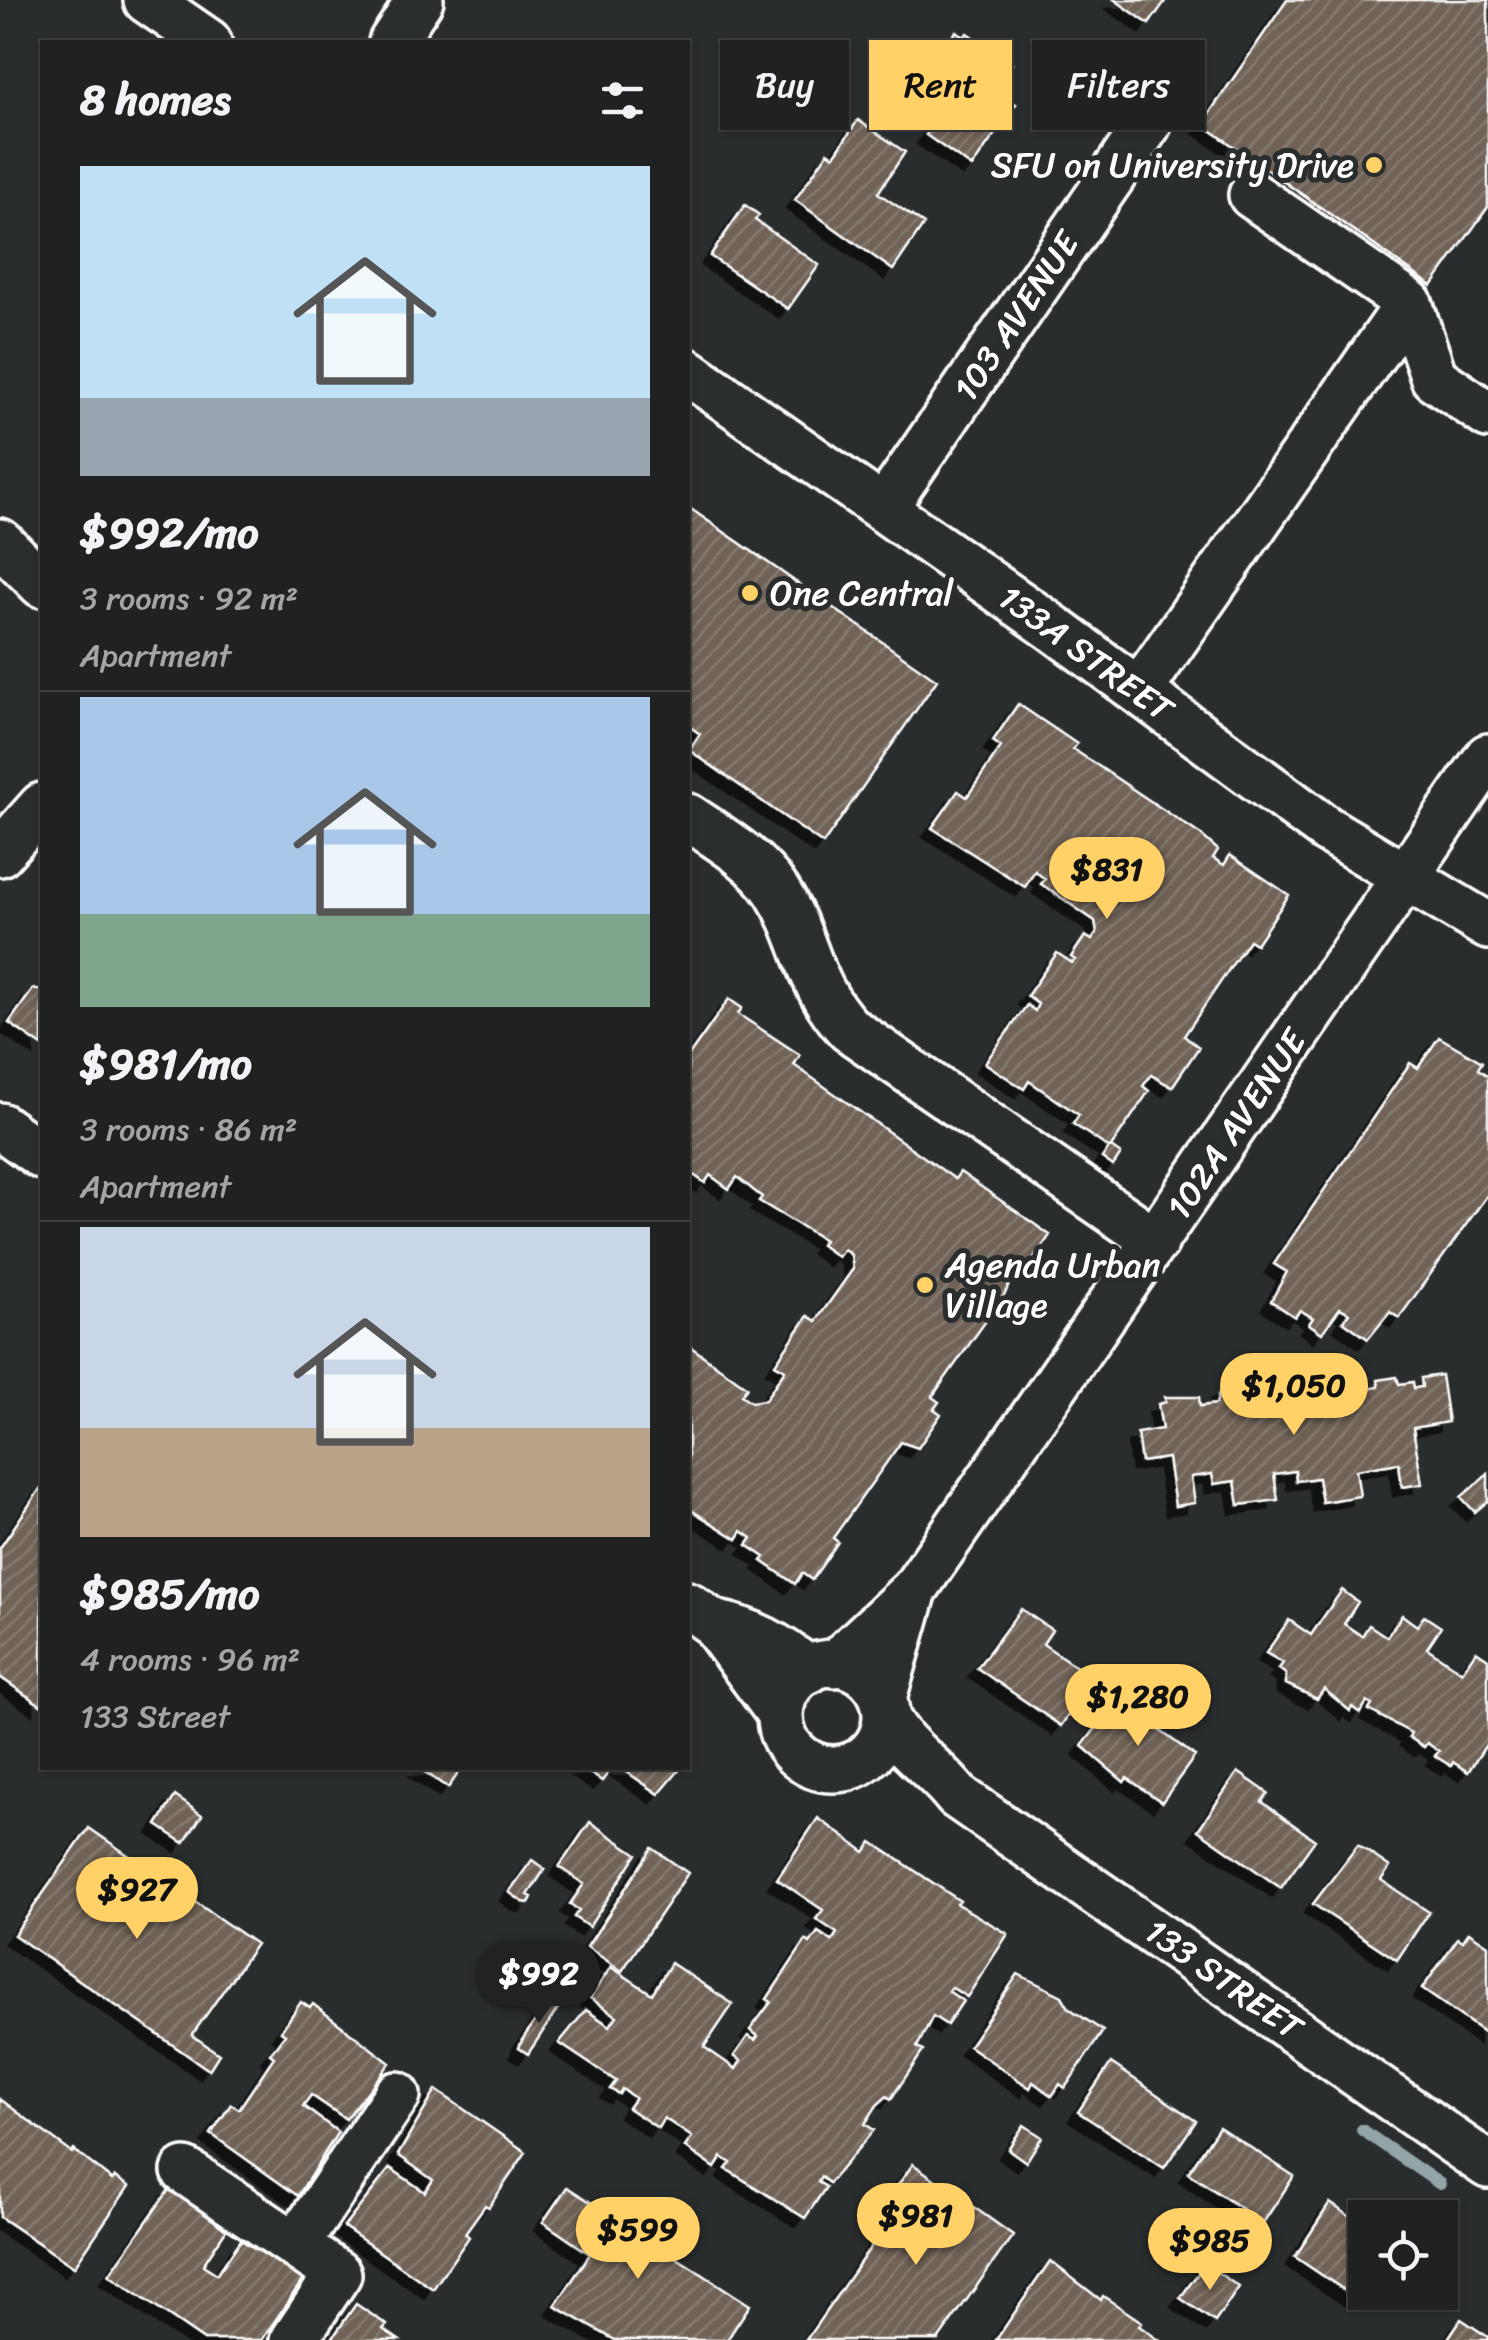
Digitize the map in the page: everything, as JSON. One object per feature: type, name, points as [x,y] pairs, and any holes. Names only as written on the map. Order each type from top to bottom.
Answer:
[{"type":"street","points":[[147,0],[205,40]]},
{"type":"street","points":[[393,40],[420,0]]},
{"type":"street","name":"103 AVENUE","points":[[884,508],[1144,130]]},
{"type":"street","points":[[1252,195],[1409,302],[1434,378],[1488,415]]},
{"type":"street","points":[[1139,691],[1409,302]]},
{"type":"street","name":"133A STREET","points":[[690,373],[884,508],[1326,829],[1488,926]]},
{"type":"street","points":[[0,542],[40,582]]},
{"type":"street","name":"102A AVENUE","points":[[822,1667],[914,1590],[1488,757]]},
{"type":"street","points":[[0,853],[40,808]]},
{"type":"street","points":[[690,818],[739,852],[777,891],[815,985],[849,1028],[1156,1241]]},
{"type":"street","points":[[0,1126],[40,1155]]},
{"type":"street","name":"102A AVENUE","points":[[884,1707],[914,1590]]},
{"type":"street","points":[[700,1614],[748,1630],[822,1667],[864,1673],[884,1707],[876,1746],[852,1766],[836,1770],[806,1762],[786,1740],[780,1714],[700,1614]]},
{"type":"street","points":[[780,1714],[788,1688],[822,1667]]},
{"type":"street","name":"133 STREET","points":[[884,1707],[894,1733],[936,1768],[957,1796],[1488,2165]]},
{"type":"street","name":"133 STREET","points":[[852,1766],[884,1769],[920,1792],[957,1796]]},
{"type":"street","points":[[296,2245],[397,2094]]},
{"type":"street","points":[[185,2170],[338,2274],[294,2340]]},
{"type":"building","points":[[1115,0],[1166,0],[1149,24]]},
{"type":"building","name":"SFU on University Drive","points":[[1287,0],[1488,0],[1488,207],[1432,286],[1205,126],[1205,120]]},
{"type":"building","points":[[956,31],[977,40],[950,40]]},
{"type":"building","points":[[858,120],[905,152],[878,193],[924,224],[893,270],[795,200],[828,152],[834,156]]},
{"type":"building","points":[[930,130],[998,130],[972,167],[926,135]]},
{"type":"building","points":[[745,205],[759,215],[755,220],[819,265],[788,309],[710,256]]},
{"type":"building","name":"One Central","points":[[690,508],[937,680],[823,844],[690,751],[700,734],[690,726]]},
{"type":"building","points":[[1018,704],[1077,744],[1073,749],[1201,835],[1218,850],[1213,858],[1224,865],[1230,855],[1289,895],[1256,944],[1249,940],[1184,1036],[1199,1047],[1172,1087],[1151,1075],[1143,1086],[1149,1091],[1111,1147],[1121,1154],[1113,1166],[1102,1158],[1109,1148],[1073,1124],[1079,1115],[1029,1081],[1024,1089],[985,1063],[1027,1005],[1035,1011],[1038,1004],[1027,996],[1057,953],[1072,963],[1075,960],[1071,957],[1085,936],[1092,940],[1097,933],[1095,921],[1041,884],[1045,879],[1035,871],[1025,887],[932,828],[958,791],[967,797],[1001,747],[993,741]]},
{"type":"building","points":[[33,989],[40,991],[40,1045],[9,1023]]},
{"type":"building","name":"Agenda Urban Village","points":[[729,999],[742,1008],[738,1014],[800,1055],[794,1065],[955,1179],[960,1172],[1050,1235],[1025,1272],[1017,1266],[1005,1294],[932,1397],[939,1402],[934,1409],[941,1414],[918,1448],[901,1442],[833,1538],[838,1542],[812,1580],[802,1573],[795,1584],[747,1545],[752,1538],[742,1531],[737,1539],[690,1509],[690,1346],[747,1387],[741,1395],[751,1402],[765,1400],[785,1370],[775,1364],[808,1316],[816,1321],[853,1269],[851,1255],[844,1249],[838,1257],[821,1245],[824,1240],[759,1201],[762,1197],[737,1177],[729,1189],[710,1175],[705,1183],[690,1172],[690,1054]]},
{"type":"building","points":[[1439,1037],[1482,1062],[1478,1069],[1488,1076],[1488,1194],[1399,1318],[1390,1312],[1368,1339],[1343,1321],[1349,1313],[1340,1308],[1322,1333],[1309,1324],[1313,1318],[1300,1310],[1295,1317],[1271,1301],[1287,1272],[1274,1264],[1410,1063],[1418,1068]]},
{"type":"building","points":[[1441,1375],[1448,1422],[1413,1428],[1422,1484],[1402,1487],[1399,1463],[1356,1470],[1360,1496],[1322,1502],[1318,1478],[1296,1481],[1295,1471],[1274,1474],[1278,1500],[1239,1505],[1235,1481],[1214,1484],[1212,1474],[1191,1477],[1195,1503],[1175,1506],[1168,1458],[1141,1462],[1137,1433],[1162,1429],[1158,1404],[1166,1402],[1165,1397],[1199,1397],[1200,1406],[1216,1404],[1220,1390],[1232,1388],[1234,1400],[1265,1390],[1266,1396],[1281,1394],[1283,1403],[1299,1401],[1298,1394],[1315,1391],[1316,1398],[1332,1396],[1330,1389],[1347,1386],[1349,1392],[1379,1387],[1378,1380],[1397,1377],[1399,1384],[1413,1382],[1414,1388],[1422,1387],[1421,1378]]},
{"type":"building","points":[[1488,1474],[1488,1501],[1475,1512],[1461,1497]]},
{"type":"building","points":[[40,1489],[40,1705],[0,1677],[0,1548]]},
{"type":"building","points":[[1342,1590],[1358,1602],[1344,1624],[1362,1636],[1369,1625],[1387,1637],[1402,1615],[1417,1626],[1424,1616],[1441,1627],[1427,1648],[1462,1672],[1476,1651],[1488,1659],[1488,1742],[1468,1772],[1435,1756],[1439,1751],[1427,1743],[1424,1747],[1409,1737],[1411,1733],[1369,1710],[1372,1705],[1367,1702],[1360,1713],[1352,1707],[1350,1711],[1324,1689],[1317,1699],[1286,1684],[1286,1674],[1279,1669],[1283,1663],[1266,1653],[1289,1620],[1311,1635]]},
{"type":"building","points":[[1021,1609],[1052,1630],[1043,1644],[1093,1678],[1061,1726],[977,1668]]},
{"type":"building","points":[[1125,1691],[1151,1710],[1144,1719],[1195,1756],[1162,1802],[1127,1778],[1124,1782],[1082,1746]]},
{"type":"building","points":[[422,1770],[461,1770],[448,1788]]},
{"type":"building","points":[[585,1770],[610,1770],[602,1781]]},
{"type":"building","points":[[624,1770],[679,1770],[659,1794]]},
{"type":"building","points":[[1238,1772],[1268,1793],[1262,1802],[1315,1840],[1281,1888],[1198,1830]]},
{"type":"building","points":[[175,1796],[202,1815],[184,1843],[157,1825]]},
{"type":"building","points":[[818,1818],[865,1852],[872,1842],[960,1901],[957,1904],[1008,1934],[967,1997],[951,1987],[948,1991],[963,2001],[947,2025],[933,2016],[917,2047],[923,2051],[891,2099],[887,2096],[877,2105],[865,2124],[874,2130],[829,2183],[821,2177],[818,2182],[826,2187],[805,2218],[726,2169],[731,2163],[722,2157],[715,2168],[685,2147],[692,2137],[664,2118],[658,2128],[628,2108],[635,2098],[622,2089],[619,2094],[610,2089],[616,2081],[559,2043],[586,2010],[610,2026],[617,2016],[590,1998],[611,1967],[652,1994],[671,1963],[733,2004],[704,2047],[736,2069],[741,2061],[734,2056],[748,2036],[755,2040],[758,2036],[750,2030],[771,2002],[767,1999],[806,1940],[810,1943],[818,1932],[832,1941],[837,1933],[816,1919],[823,1910],[777,1879]]},
{"type":"building","points":[[590,1822],[637,1854],[589,1927],[574,1917],[579,1910],[570,1904],[584,1884],[559,1867]]},
{"type":"building","points":[[89,1828],[256,1944],[192,2035],[219,2054],[209,2070],[14,1935]]},
{"type":"building","points":[[1358,1845],[1390,1867],[1381,1880],[1429,1912],[1397,1960],[1313,1904]]},
{"type":"building","points":[[652,1848],[688,1873],[622,1971],[587,1947]]},
{"type":"building","points":[[532,1860],[545,1869],[528,1895],[532,1897],[529,1903],[509,1892]]},
{"type":"building","points":[[1469,1932],[1488,1945],[1488,2035],[1422,1989],[1458,1938],[1463,1941]]},
{"type":"building","points":[[1018,1974],[1062,1996],[1069,2008],[1103,2031],[1065,2088],[1060,2084],[1052,2096],[1033,2082],[1030,2088],[969,2046]]},
{"type":"building","points":[[551,1998],[561,2004],[528,2054],[519,2048],[522,2040]]},
{"type":"building","points":[[301,2002],[310,2008],[313,2004],[390,2063],[346,2119],[311,2095],[303,2106],[338,2132],[298,2196],[211,2134],[231,2104],[239,2109],[274,2057],[270,2054],[285,2034],[281,2031]]},
{"type":"building","points":[[1111,2063],[1196,2121],[1164,2168],[1078,2112]]},
{"type":"building","points":[[436,2090],[526,2152],[489,2207],[485,2205],[465,2233],[469,2237],[433,2289],[344,2227],[390,2168],[425,2192],[433,2180],[398,2155]]},
{"type":"building","points":[[0,2099],[112,2180],[115,2177],[129,2186],[74,2267],[0,2217]]},
{"type":"building","points":[[1024,2125],[1042,2137],[1026,2162],[1008,2149]]},
{"type":"building","points":[[1219,2127],[1294,2176],[1263,2223],[1188,2173]]},
{"type":"building","points":[[913,2164],[1013,2235],[938,2340],[806,2340],[907,2195],[896,2188]]},
{"type":"building","points":[[171,2187],[226,2230],[203,2265],[217,2274],[241,2240],[304,2278],[262,2340],[204,2340],[109,2275]]},
{"type":"building","points":[[567,2187],[750,2305],[727,2340],[615,2340],[555,2306],[590,2254],[543,2222]]},
{"type":"building","points":[[1330,2203],[1348,2215],[1348,2293],[1295,2257]]},
{"type":"building","points":[[1050,2261],[1101,2300],[1103,2296],[1142,2322],[1139,2326],[1159,2340],[996,2340]]},
{"type":"building","points":[[1205,2264],[1239,2287],[1215,2322],[1180,2298]]},
{"type":"building","points":[[356,2304],[387,2325],[383,2329],[399,2340],[331,2340]]},
{"type":"building","points":[[1461,2319],[1488,2337],[1488,2340],[1447,2340]]},
{"type":"waterway","points":[[1362,2130],[1440,2184]]},
{"type":"place","name":"SFU on University Drive","points":[[1374,165]]},
{"type":"place","name":"One Central","points":[[750,593]]},
{"type":"place","name":"Agenda Urban Village","points":[[925,1285]]}]
